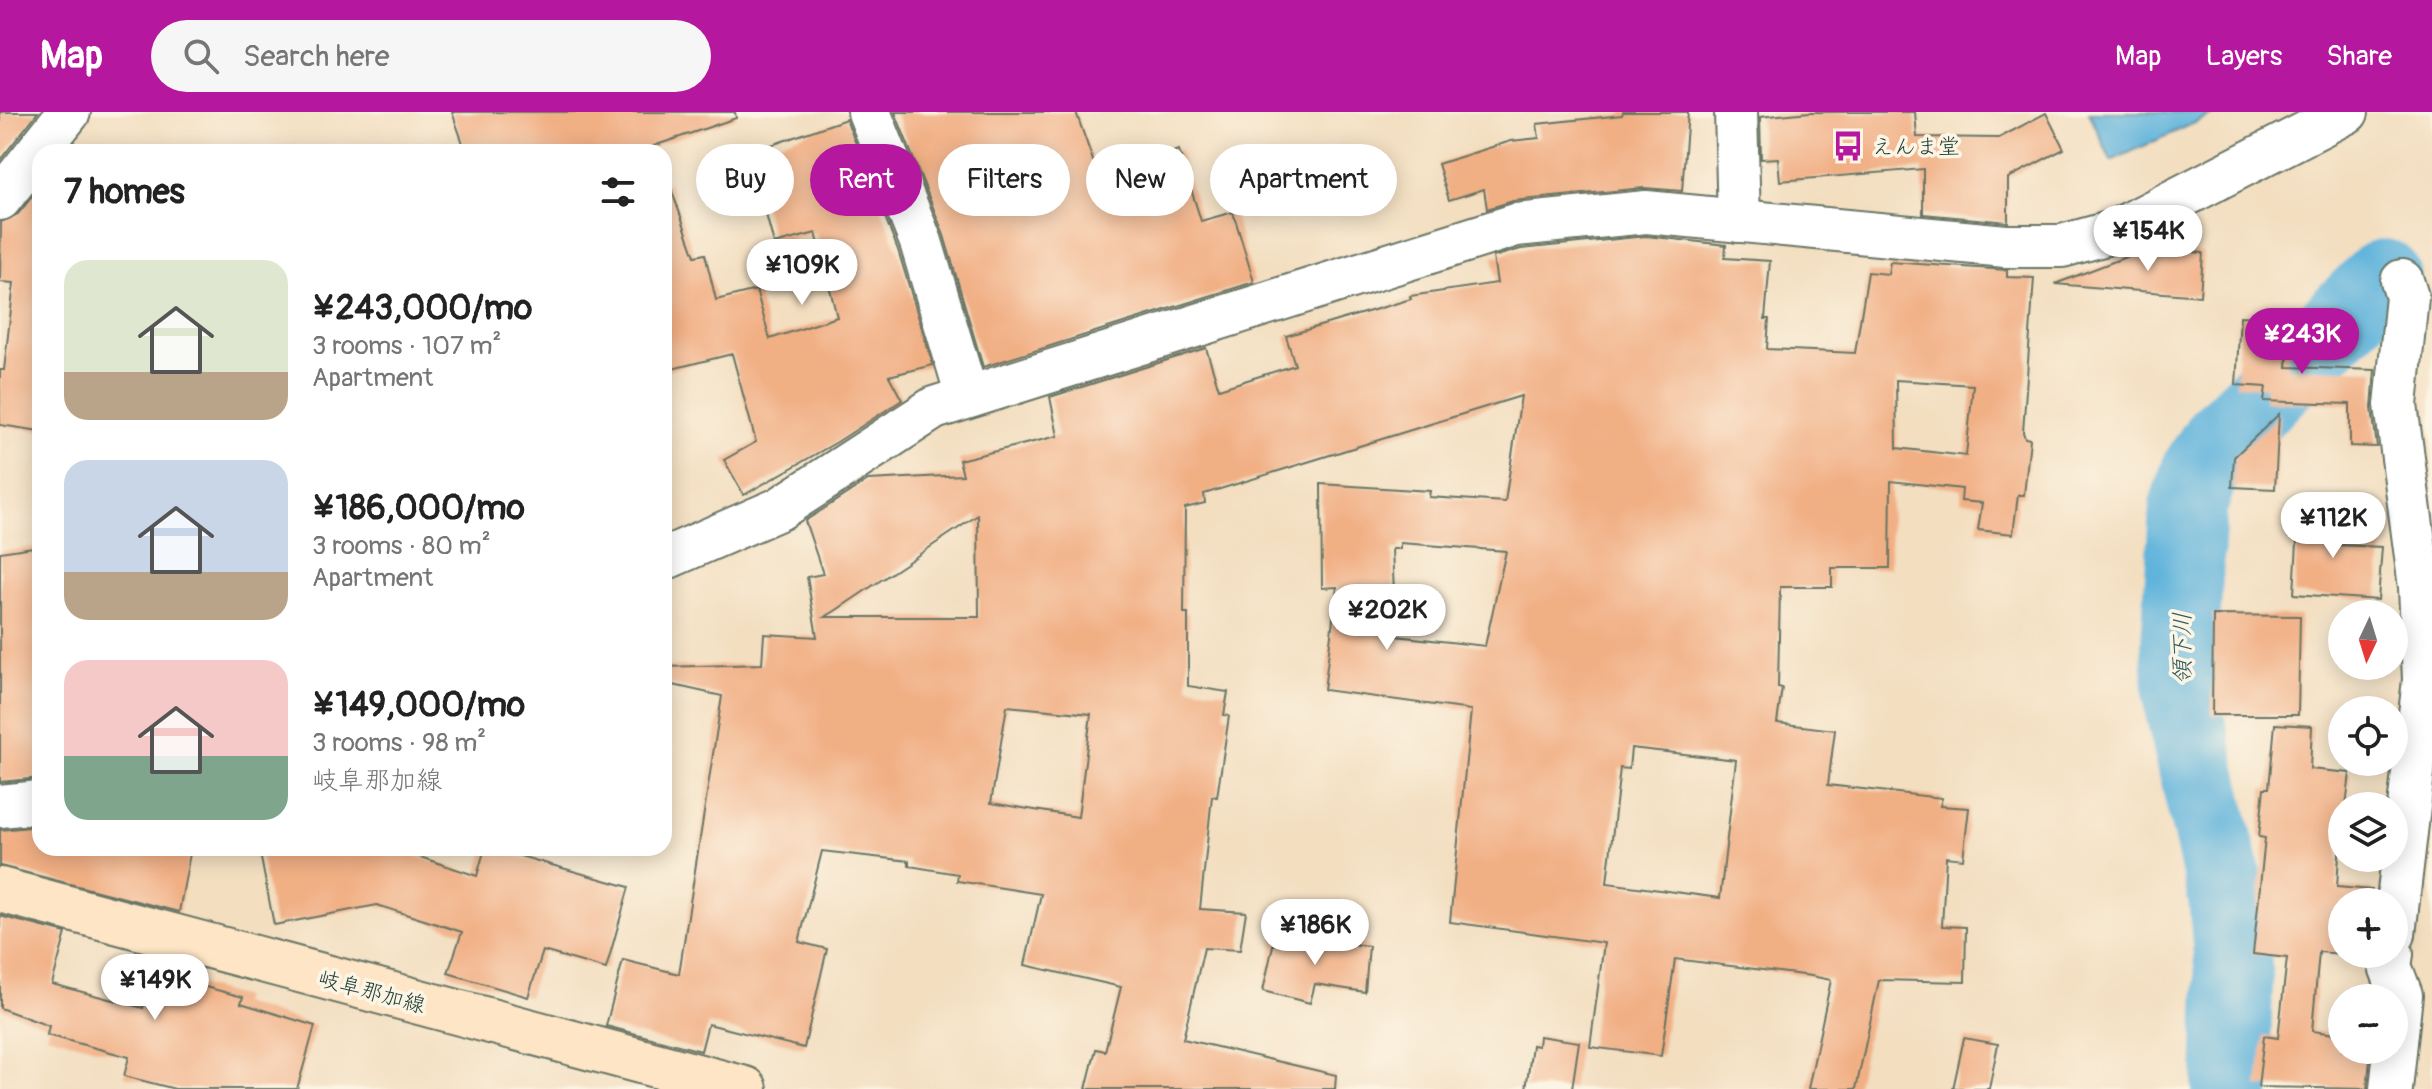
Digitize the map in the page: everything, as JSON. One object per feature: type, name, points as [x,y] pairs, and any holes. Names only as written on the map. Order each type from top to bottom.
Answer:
[{"type":"main road","name":"岐阜那加線","points":[[0,890],[729,1087]]},
{"type":"street","points":[[44,144],[69,112]]},
{"type":"street","points":[[869,112],[921,242],[967,396]]},
{"type":"street","points":[[1736,112],[1739,221]]},
{"type":"street","points":[[672,556],[779,509],[934,408],[1516,225],[1646,212],[2006,246],[2062,246],[2113,232],[2334,115]]},
{"type":"street","points":[[0,199],[32,159]]},
{"type":"street","points":[[2399,888],[2424,680],[2426,587],[2396,405],[2407,297],[2402,281]]},
{"type":"street","points":[[0,806],[32,803]]},
{"type":"street","points":[[2391,1089],[2406,974]]},
{"type":"water","points":[[2089,112],[2219,112],[2111,161]]},
{"type":"building","points":[[0,112],[38,112],[0,160]]},
{"type":"building","points":[[452,112],[735,112],[736,118],[660,144],[463,144]]},
{"type":"building","points":[[895,112],[1076,112],[1087,144],[1086,216],[1194,216],[1194,198],[1201,221],[1234,216],[1254,282],[983,367],[944,235],[922,180],[922,144],[908,144]]},
{"type":"building","points":[[1623,112],[1688,112],[1682,191],[1644,188],[1513,201],[1487,209],[1484,189],[1449,200],[1438,164],[1511,141],[1539,138],[1537,124],[1622,115]]},
{"type":"building","points":[[1810,112],[1915,112],[1917,137],[1999,138],[2046,113],[2064,149],[2008,178],[2008,222],[1923,214],[1923,169],[1780,181],[1778,158],[1761,159],[1760,117]]},
{"type":"building","points":[[846,119],[856,144],[810,144],[810,216],[885,216],[933,365],[889,376],[902,400],[837,442],[744,495],[724,460],[756,442],[732,354],[672,369],[672,191],[695,256],[705,254],[716,300],[756,290],[770,339],[837,317],[816,233],[774,244],[766,216],[794,216],[794,144],[774,144]]},
{"type":"building","points":[[32,197],[32,430],[0,425],[0,370],[4,370],[14,283],[0,282],[1,222],[18,214]]},
{"type":"building","points":[[1646,236],[1726,245],[1725,258],[1770,261],[1765,319],[1769,319],[1767,349],[1855,353],[1868,272],[1888,274],[1890,262],[2007,270],[2007,277],[2034,278],[2023,432],[2025,438],[2030,439],[2024,495],[2018,495],[2013,534],[1978,530],[1982,503],[1961,501],[1962,489],[1891,481],[1890,568],[1832,568],[1832,587],[1780,587],[1778,687],[1782,688],[1777,723],[1835,730],[1828,785],[1942,798],[1940,806],[1969,808],[1963,859],[1946,857],[1942,926],[1966,927],[1965,982],[1879,980],[1856,1089],[1808,1089],[1831,980],[1811,976],[1675,959],[1661,1056],[1590,1047],[1604,943],[1450,922],[1471,710],[1324,690],[1337,587],[1322,588],[1321,484],[1430,491],[1429,497],[1505,502],[1521,396],[1204,494],[1205,503],[1185,508],[1184,613],[1188,613],[1188,686],[1228,692],[1224,715],[1229,716],[1217,797],[1212,796],[1200,909],[1246,912],[1240,950],[1204,948],[1183,1039],[1336,1075],[1335,1089],[1086,1089],[1096,1049],[1105,1051],[1121,987],[1025,965],[1041,894],[957,881],[958,874],[909,866],[909,861],[822,851],[799,942],[827,949],[804,1048],[708,1024],[701,1051],[606,1026],[623,960],[679,974],[722,696],[672,685],[672,667],[762,664],[764,634],[817,637],[807,577],[823,574],[805,521],[868,480],[963,475],[959,460],[1058,436],[1050,397],[1206,348],[1219,389],[1295,365],[1286,336],[1411,299],[1410,296],[1497,283],[1493,257],[1521,249]],"holes":[[[1896,380],[1973,385],[1966,456],[1897,448]],[[978,515],[979,617],[825,617]],[[1400,543],[1506,551],[1485,646],[1396,636],[1392,549],[1400,549]],[[1007,706],[1091,714],[1078,817],[991,803]],[[1631,748],[1736,760],[1720,898],[1607,883],[1620,768],[1629,769]]]},
{"type":"building","points":[[2149,248],[2203,253],[2200,296],[2055,284]]},
{"type":"building","points":[[2240,316],[2291,319],[2287,367],[2375,370],[2372,408],[2377,447],[2350,446],[2350,404],[2264,401],[2266,387],[2236,385]]},
{"type":"building","points":[[2279,414],[2275,489],[2232,487],[2234,457]]},
{"type":"building","points":[[2299,507],[2340,510],[2338,545],[2382,547],[2378,600],[2294,594]]},
{"type":"building","points":[[32,547],[32,779],[0,782],[0,552]]},
{"type":"building","points":[[2213,615],[2300,616],[2298,715],[2212,715]]},
{"type":"building","points":[[2275,724],[2312,726],[2310,769],[2328,771],[2328,776],[2350,776],[2348,792],[2328,792],[2328,872],[2338,872],[2337,887],[2349,888],[2328,888],[2328,953],[2319,952],[2312,1031],[2328,1033],[2328,1064],[2370,1064],[2367,1089],[2258,1087],[2264,1036],[2278,1038],[2287,958],[2253,954],[2265,838],[2259,837],[2264,788],[2269,788]]},
{"type":"building","points":[[32,827],[32,856],[190,856],[179,912],[0,866],[0,830]]},
{"type":"building","points":[[261,856],[417,856],[477,876],[483,856],[520,856],[629,887],[606,969],[543,951],[528,997],[448,973],[462,932],[377,905],[274,925]]},
{"type":"building","points":[[0,916],[66,933],[52,984],[143,1008],[154,964],[200,976],[198,985],[243,997],[241,1003],[315,1026],[297,1089],[175,1089],[124,1076],[129,1057],[47,1035],[49,1026],[0,1008]]},
{"type":"building","points":[[1275,936],[1369,946],[1365,992],[1315,984],[1310,1003],[1263,991]]},
{"type":"building","points":[[1539,1036],[1579,1042],[1572,1089],[1526,1089],[1532,1045],[1538,1046]]},
{"type":"building","points":[[1964,1038],[1998,1044],[1989,1089],[1953,1089]]},
{"type":"waterway","name":"領下川","points":[[2231,1089],[2234,978],[2227,897],[2183,706],[2180,645],[2188,507],[2200,471],[2221,438],[2383,278]]},
{"type":"place","name":"えんま堂","points":[[1848,146]]}]
